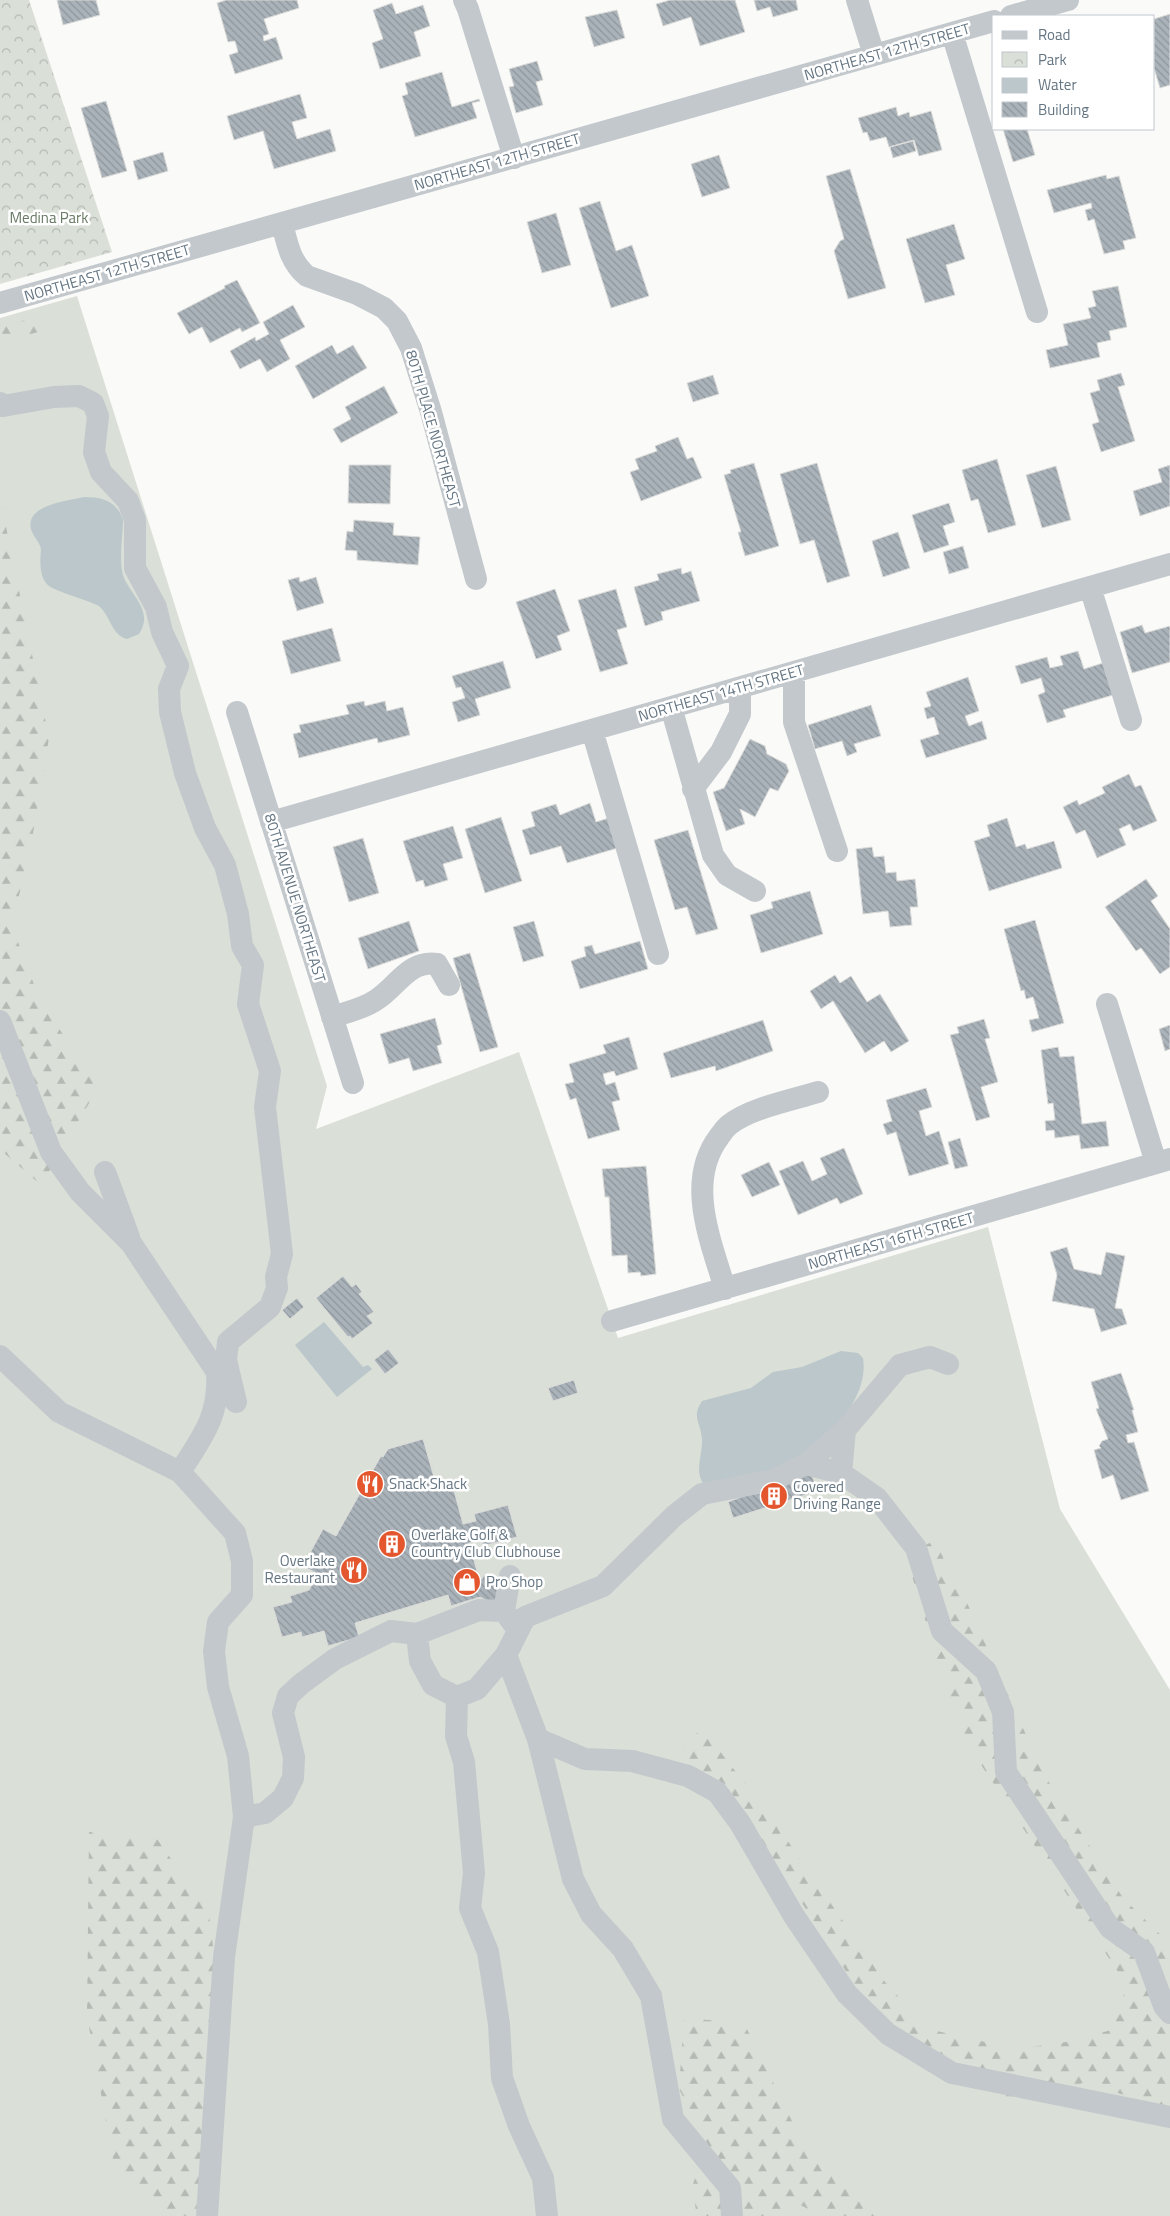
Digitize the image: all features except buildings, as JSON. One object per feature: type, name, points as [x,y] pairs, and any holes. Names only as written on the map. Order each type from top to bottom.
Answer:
[{"type":"street","points":[[464,0],[514,158]]},
{"type":"street","points":[[857,0],[874,55]]},
{"type":"street","points":[[1015,15],[1068,0]]},
{"type":"street","name":"NORTHEAST 12TH STREET","points":[[0,303],[992,22]]},
{"type":"street","points":[[952,33],[1037,312]]},
{"type":"street","name":"80TH PLACE NORTHEAST","points":[[282,223],[292,261],[300,270],[307,276],[357,294],[384,308],[397,322],[411,348],[431,412],[476,579]]},
{"type":"street","points":[[0,403],[3,406],[54,397],[79,396],[93,403],[98,416],[94,452],[101,472],[128,501],[135,520],[135,568],[156,607],[162,632],[178,666],[169,690],[170,712],[185,773],[206,828],[224,865],[238,914],[242,946],[253,965],[248,1004],[270,1071],[264,1107],[282,1254],[276,1277],[277,1288],[270,1307],[228,1342],[226,1360],[236,1402],[218,1390]]},
{"type":"street","name":"NORTHEAST 14TH STREET","points":[[271,822],[1170,564]]},
{"type":"street","points":[[1090,587],[1131,720]]},
{"type":"street","points":[[794,672],[794,722],[837,851]]},
{"type":"street","points":[[693,789],[721,752],[740,714],[740,688]]},
{"type":"street","points":[[671,707],[713,855],[727,875],[755,892]]},
{"type":"street","name":"80TH AVENUE NORTHEAST","points":[[237,712],[353,1083]]},
{"type":"street","points":[[592,730],[658,954]]},
{"type":"street","points":[[332,1017],[378,1000],[406,972],[417,965],[437,964],[449,985]]},
{"type":"street","points":[[1107,1004],[1163,1161]]},
{"type":"street","points":[[0,1021],[50,1152],[80,1192],[131,1243],[217,1372],[218,1390],[213,1417],[180,1472]]},
{"type":"street","points":[[725,1289],[704,1216],[701,1194],[704,1167],[713,1146],[728,1125],[750,1113],[818,1092]]},
{"type":"street","name":"NORTHEAST 16TH STREET","points":[[612,1322],[1163,1161]]},
{"type":"street","points":[[105,1172],[131,1243]]},
{"type":"street","points":[[0,1356],[60,1412],[180,1472],[235,1533],[242,1561],[242,1595],[218,1622],[214,1651],[218,1687],[238,1756],[244,1817],[224,1957],[207,2216]]},
{"type":"street","points":[[417,1634],[420,1661],[433,1685],[457,1697],[477,1689],[506,1655],[525,1617],[603,1586],[674,1516],[702,1494],[773,1480],[806,1464],[845,1430],[900,1365],[930,1357],[948,1364]]},
{"type":"street","points":[[841,1473],[845,1430]]},
{"type":"street","points":[[806,1464],[841,1473],[877,1498],[916,1548],[942,1631],[986,1671],[1003,1712],[1006,1772],[1110,1928],[1144,1952],[1164,2006],[1170,2013]]},
{"type":"street","points":[[510,1576],[504,1611],[518,1630]]},
{"type":"street","points":[[244,1817],[264,1813],[283,1798],[294,1778],[294,1757],[283,1714],[288,1696],[301,1684],[335,1659],[391,1631],[417,1634],[479,1610],[504,1611]]},
{"type":"street","points":[[506,1655],[538,1739],[574,1879],[591,1914],[623,1949],[651,1996],[673,2118],[730,2188],[732,2216]]},
{"type":"street","points":[[457,1697],[456,1736],[464,1762],[474,1873],[470,1908],[488,1952],[499,2024],[502,2078],[518,2126],[544,2178],[547,2216]]},
{"type":"street","points":[[538,1739],[585,1759],[632,1761],[688,1776],[717,1792],[740,1823],[794,1916],[847,1994],[888,2034],[952,2072],[1170,2117]]},
{"type":"green space","name":"Medina Park","points":[[0,0],[29,0],[112,252],[0,284]]},
{"type":"green space","points":[[77,296],[327,1086],[316,1129],[519,1052],[618,1338],[988,1227],[1060,1509],[1170,1690],[1170,2216],[0,2216],[0,318]]},
{"type":"green space","points":[[40,316],[45,330],[0,343],[0,327]]},
{"type":"green space","points":[[0,497],[49,738],[32,839],[12,926],[39,998],[98,1088],[41,1185],[3,1152],[0,1146]]},
{"type":"green space","points":[[935,1540],[958,1590],[968,1605],[1043,1773],[1123,1898],[1170,1944],[1170,2108],[1083,2083],[1011,2100],[929,2070],[874,2015],[732,1794],[678,1752],[702,1728],[776,1824],[885,1982],[928,2029],[1016,2049],[1073,2041],[1111,2030],[1123,2004],[1124,1981],[970,1748],[939,1666],[906,1556]]},
{"type":"green space","points":[[89,1832],[157,1839],[209,1913],[215,1964],[200,2216],[162,2216],[155,2197],[115,2171],[87,2016]]},
{"type":"green space","points":[[684,2018],[744,2023],[809,2156],[880,2216],[823,2216],[794,2202],[781,2216],[697,2216],[692,2187],[707,2143],[679,2089]]},
{"type":"water","points":[[84,497],[108,501],[117,508],[123,520],[122,572],[140,604],[144,618],[139,634],[127,639],[114,630],[99,606],[53,589],[43,579],[40,564],[41,547],[31,529],[31,521],[34,514],[49,506]]},
{"type":"water","points":[[324,1322],[363,1367],[368,1365],[372,1369],[337,1397],[295,1345]]},
{"type":"water","points":[[841,1351],[858,1353],[863,1358],[863,1375],[859,1391],[851,1407],[827,1436],[813,1449],[777,1470],[705,1486],[701,1480],[699,1469],[702,1439],[697,1416],[702,1401],[751,1388],[773,1372],[802,1367]]},
{"type":"place","name":"Snack Shack","points":[[370,1484]]},
{"type":"place","name":"Covered Driving Range","points":[[774,1496]]},
{"type":"place","name":"Overlake Golf & Country Club Clubhouse","points":[[392,1544]]},
{"type":"place","name":"Overlake Restaurant","points":[[354,1570]]},
{"type":"place","name":"Pro Shop","points":[[467,1582]]}]
